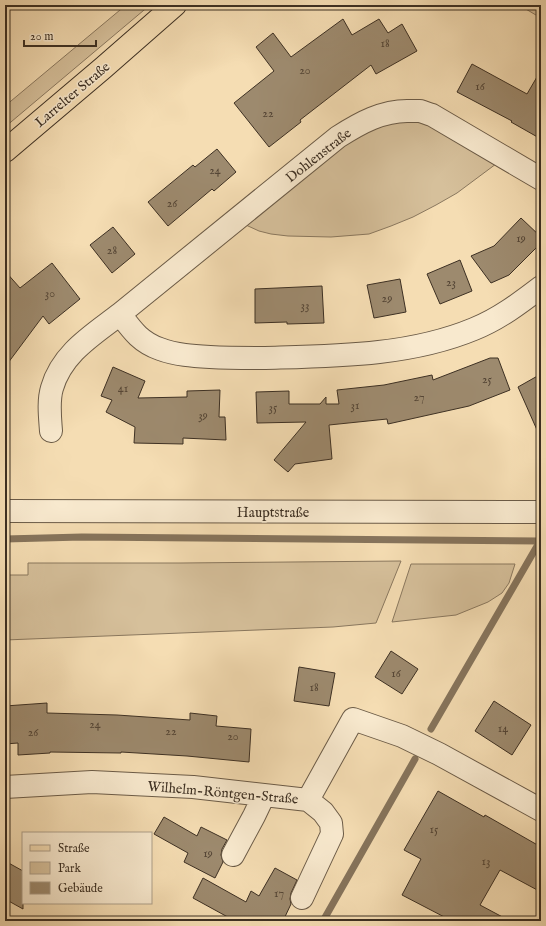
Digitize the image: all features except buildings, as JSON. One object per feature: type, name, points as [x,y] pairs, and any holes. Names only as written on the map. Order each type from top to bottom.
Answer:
[{"type":"main road","name":"Larrelter Straße","points":[[5,151],[175,5]]},
{"type":"street","name":"Dohlenstraße","points":[[51,431],[50,402],[52,389],[56,376],[64,363],[76,349],[338,137],[356,126],[386,113],[419,111],[432,115],[541,179]]},
{"type":"street","points":[[120,314],[131,330],[142,341],[172,354],[239,358],[329,357],[417,347],[454,336],[499,318],[541,288]]},
{"type":"street","name":"Hauptstraße","points":[[5,511],[541,512]]},
{"type":"street","name":"Wilhelm-Röntgen-Straße","points":[[5,787],[92,782],[193,787],[308,800],[353,719],[402,736],[440,754],[541,810]]},
{"type":"street","points":[[233,854],[264,795]]},
{"type":"street","points":[[302,898],[332,834],[331,822],[323,812],[308,800]]},
{"type":"green space","points":[[126,5],[150,5],[5,127],[5,106]]},
{"type":"green space","points":[[519,5],[541,5],[541,18]]},
{"type":"green space","points":[[401,111],[504,158],[457,193],[436,205],[413,217],[369,234],[331,237],[288,236],[259,231],[235,220],[338,137]]},
{"type":"green space","points":[[401,561],[376,623],[333,627],[5,640],[5,575],[28,575],[28,563]]},
{"type":"green space","points":[[411,564],[515,564],[509,583],[502,593],[488,602],[456,615],[392,622]]},
{"type":"waterway","points":[[5,539],[82,537],[540,541],[431,729]]},
{"type":"waterway","points":[[323,921],[415,759]]}]
